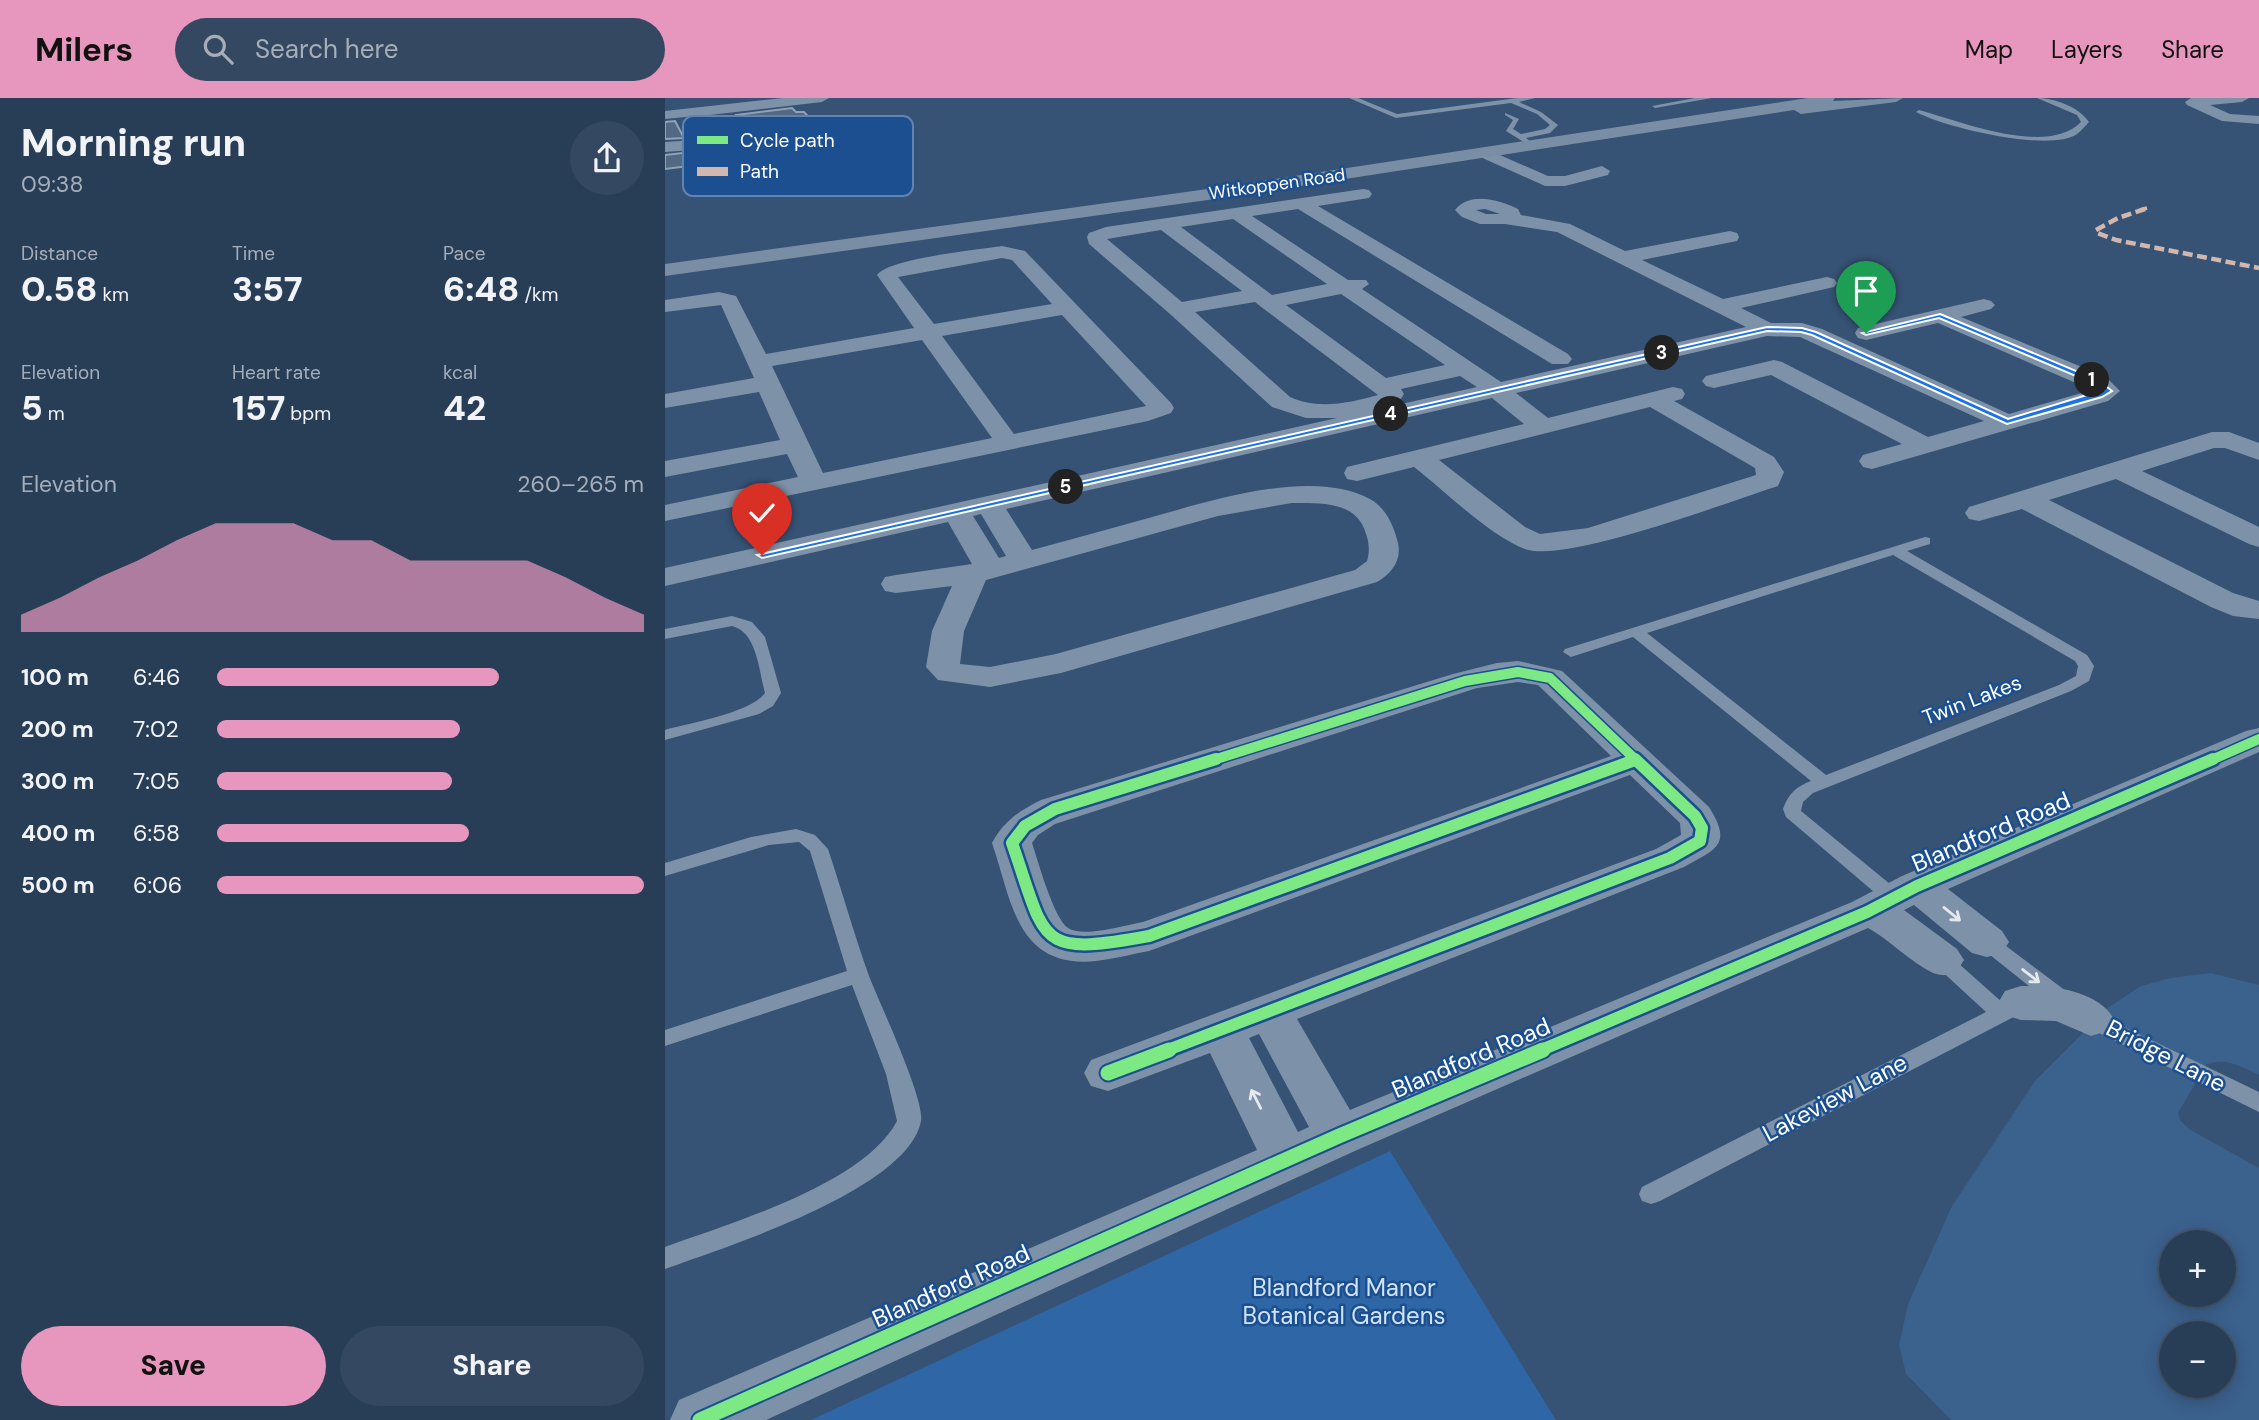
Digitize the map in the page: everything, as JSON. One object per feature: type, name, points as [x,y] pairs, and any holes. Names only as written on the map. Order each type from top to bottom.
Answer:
[{"type":"main road","name":"Witkoppen Road","points":[[665,278],[774,258],[1484,153],[1527,141],[1779,109],[1828,98]]},
{"type":"main road","name":"Witkoppen Road","points":[[1779,109],[1812,109],[1896,98]]},
{"type":"main road","name":"Witkoppen Road","points":[[665,270],[774,258]]},
{"type":"street","points":[[665,115],[822,98]]},
{"type":"street","points":[[2242,98],[2192,102],[2227,118],[2259,120]]},
{"type":"street","points":[[701,111],[703,116]]},
{"type":"street","points":[[665,147],[683,145]]},
{"type":"street","points":[[1484,153],[1545,181],[1565,181],[1602,171]]},
{"type":"street","points":[[1166,225],[1392,394],[1392,397],[1365,406],[1335,410],[1287,406],[1096,240],[1096,237],[1106,233],[1363,194]]},
{"type":"street","points":[[1302,204],[1560,359]]},
{"type":"street","points":[[1237,214],[1497,390],[1542,425]]},
{"type":"street","points":[[1507,219],[1554,225],[1625,257],[1767,329]]},
{"type":"street","points":[[1625,257],[1730,237]]},
{"type":"street","points":[[665,513],[1008,443],[1147,414],[1162,408],[1021,257],[1011,253],[902,268],[888,272],[887,275],[1008,443]]},
{"type":"street","points":[[1178,309],[1345,287],[1416,273]]},
{"type":"street","points":[[1720,306],[1827,283]]},
{"type":"street","points":[[665,306],[713,298],[729,300],[794,445],[814,482]]},
{"type":"street","points":[[1866,333],[1984,305]]},
{"type":"street","points":[[665,401],[763,372],[930,332],[1069,307]]},
{"type":"street","points":[[1872,461],[2099,396],[2108,391],[2098,382],[1940,316]]},
{"type":"street","points":[[665,576],[1767,329],[1802,330],[1814,334],[2007,422]]},
{"type":"street","points":[[1714,381],[1834,351]]},
{"type":"street","points":[[1774,367],[1924,444]]},
{"type":"street","points":[[1384,386],[1464,368]]},
{"type":"street","points":[[1357,473],[1418,457],[1542,425],[1663,396],[1765,463],[1771,472],[1768,480],[1592,536],[1536,543],[1515,533],[1418,457]]},
{"type":"street","points":[[1979,513],[2213,440],[2233,441],[2259,452]]},
{"type":"street","points":[[665,469],[794,445]]},
{"type":"street","points":[[2119,470],[2259,538]]},
{"type":"street","points":[[896,584],[982,571],[1248,502],[1311,495],[1346,499],[1369,510],[1379,523],[1386,553],[1383,562],[1366,576],[1061,663],[990,677],[950,673],[943,667],[943,650],[982,571]]},
{"type":"street","points":[[2025,499],[2222,600],[2244,609],[2259,610]]},
{"type":"street","points":[[990,505],[1023,560]]},
{"type":"street","points":[[955,512],[982,571]]},
{"type":"street","points":[[1108,1073],[1271,1013],[1692,848],[1700,841],[1702,828],[1700,822],[1636,760],[1551,678],[1518,670],[1499,672],[1055,809],[1030,820],[1018,830],[1012,843],[1042,928],[1053,939],[1075,946],[1113,945],[1149,936],[1636,760]]},
{"type":"street","name":"Blandford Road","points":[[701,1420],[1339,1136],[2259,739]]},
{"type":"street","points":[[1893,899],[1887,918],[1904,928],[1943,960]]},
{"type":"street","name":"Bridge Lane","points":[[1893,899],[1987,942]]},
{"type":"street","name":"Bridge Lane","points":[[2010,1008],[2045,1001],[2083,1014]]},
{"type":"street","points":[[1271,1013],[1339,1136]]},
{"type":"street","points":[[1222,1031],[1287,1160]]},
{"type":"lane","points":[[1377,110],[1466,98]]},
{"type":"lane","points":[[1356,100],[1396,116],[1532,98]]},
{"type":"lane","points":[[1655,106],[1709,98]]},
{"type":"lane","points":[[1919,113],[2033,140],[2056,139],[2078,131],[2085,122],[2080,114],[2040,98]]},
{"type":"lane","points":[[2052,102],[2071,98]]},
{"type":"lane","points":[[1356,100],[1378,99]]},
{"type":"lane","points":[[1507,114],[1517,120],[1509,130],[1527,141],[1554,125],[1539,113],[1509,99]]},
{"type":"lane","points":[[1439,102],[1456,108]]},
{"type":"lane","points":[[1571,652],[1925,541]]},
{"type":"lane","name":"Twin Lakes","points":[[1893,551],[2081,659],[2086,666],[2086,673],[2065,688],[1825,783],[1799,796],[1792,805],[1792,813],[1893,899]]},
{"type":"lane","points":[[665,634],[723,622],[747,625],[757,637],[773,693],[767,702],[753,710],[665,735]]},
{"type":"lane","points":[[1636,632],[1825,783]]},
{"type":"lane","points":[[665,870],[778,837],[798,835],[819,849],[859,975],[909,1110],[905,1134],[885,1158],[829,1193],[665,1258]]},
{"type":"lane","name":"Bridge Lane","points":[[1987,942],[2083,1014],[2259,1103]]},
{"type":"lane","points":[[1943,960],[2010,1008]]},
{"type":"lane","points":[[665,1038],[859,975]]},
{"type":"lane","name":"Lakeview Lane","points":[[1651,1194],[2010,1008]]},
{"type":"green space","name":"Blandford Manor Botanical Gardens","points":[[1390,1151],[1556,1420],[811,1420]]},
{"type":"shaded area","points":[[2211,973],[2259,985],[2259,1075],[2227,1062],[2206,1065],[2178,1113],[2180,1120],[2189,1129],[2259,1168],[2259,1420],[1951,1420],[1906,1374],[1899,1345],[1908,1304],[1952,1206],[2035,1081],[2109,1007],[2141,986],[2170,978]]},
{"type":"building","points":[[792,108],[808,116],[737,116]]},
{"type":"building","points":[[675,121],[683,138],[665,139],[665,122]]},
{"type":"building","points":[[683,153],[683,167],[665,169],[665,155]]},
{"type":"marked path","points":[[2147,208],[2118,218],[2096,230],[2097,233],[2116,240],[2259,268]]},
{"type":"cycle path","points":[[1108,1073],[1670,858],[1700,841],[1702,828],[1695,816],[1550,678],[1529,672],[1497,673],[1465,681],[1055,809],[1035,818],[1020,831],[1012,843],[1042,928],[1053,939],[1074,946],[1096,946],[1149,936],[1635,760]]},
{"type":"cycle path","points":[[700,1420],[1339,1136],[1867,912],[1917,886],[2259,739]]},
{"type":"route","points":[[762,555],[1767,329],[1784,328],[1814,334],[2007,422],[2099,396],[2108,391],[2098,382],[1940,316],[1866,333]]}]
